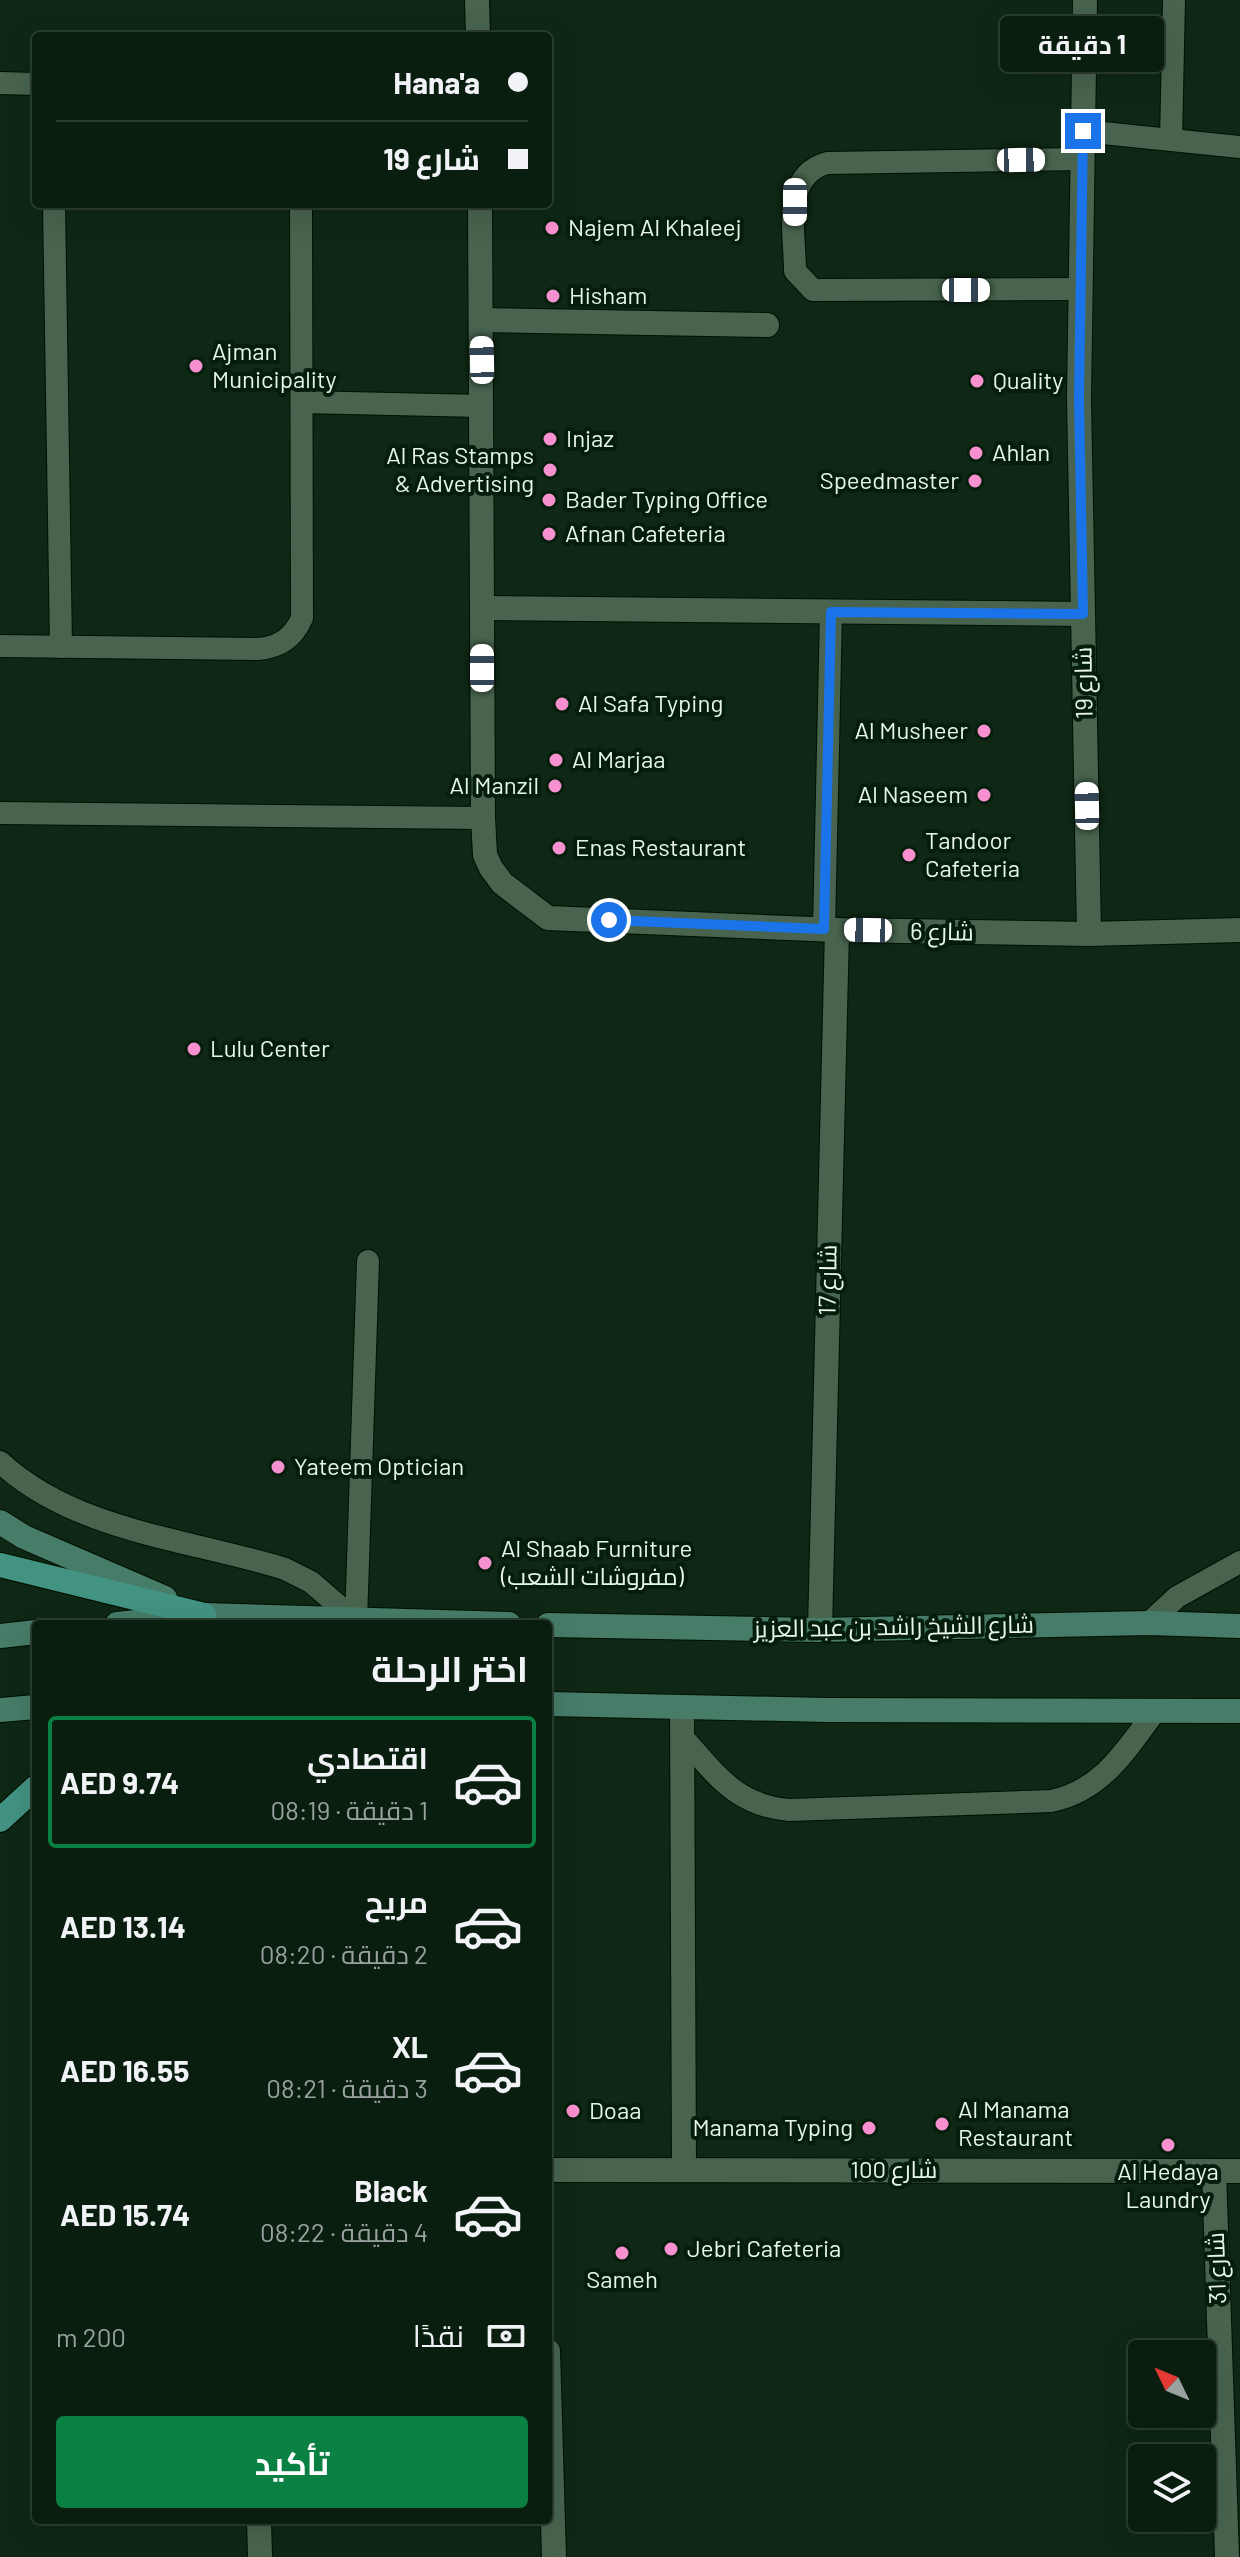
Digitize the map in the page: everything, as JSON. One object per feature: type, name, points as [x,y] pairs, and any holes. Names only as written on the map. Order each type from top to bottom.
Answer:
[{"type":"main road","points":[[0,1522],[24,1537],[204,1615]]},
{"type":"main road","points":[[0,1565],[204,1615]]},
{"type":"main road","points":[[156,1620],[204,1615],[331,1620]]},
{"type":"main road","name":"شارع الشيخ راشد بن عبد العزيز","points":[[552,1625],[820,1630],[1149,1623],[1240,1626]]},
{"type":"main road","points":[[0,1636],[32,1632]]},
{"type":"main road","points":[[552,1704],[682,1708],[1240,1711]]},
{"type":"main road","points":[[0,1710],[32,1707]]},
{"type":"main road","points":[[0,1820],[32,1791]]},
{"type":"street","points":[[477,0],[478,32]]},
{"type":"street","name":"شارع 19","points":[[1085,0],[1081,289],[1089,934]]},
{"type":"street","points":[[480,208],[483,818]]},
{"type":"street","points":[[481,320],[767,325]]},
{"type":"street","points":[[482,608],[1083,614]]},
{"type":"street","name":"شارع 6","points":[[483,818],[485,855],[491,868],[509,890],[548,918],[830,930],[1089,934],[1240,930]]},
{"type":"street","name":"شارع 17","points":[[820,1630],[830,930]]},
{"type":"street","points":[[682,1708],[684,2169]]},
{"type":"street","name":"شارع 100","points":[[552,2170],[1240,2171]]},
{"type":"street","name":"شارع 31","points":[[1214,2171],[1227,2557]]},
{"type":"street","points":[[552,2488],[554,2557]]},
{"type":"street","points":[[259,2524],[260,2557]]},
{"type":"lane","points":[[1171,140],[1174,0]]},
{"type":"lane","points":[[0,83],[32,84]]},
{"type":"lane","points":[[1083,131],[1240,147]]},
{"type":"lane","points":[[1081,289],[813,290],[795,271],[795,202],[800,180],[817,166],[827,163],[1082,159]]},
{"type":"lane","points":[[54,208],[61,647]]},
{"type":"lane","points":[[0,646],[258,649],[274,647],[287,640],[302,618],[301,208]]},
{"type":"lane","points":[[302,402],[482,406]]},
{"type":"lane","points":[[830,930],[831,612]]},
{"type":"lane","points":[[0,813],[483,818]]},
{"type":"lane","points":[[356,1620],[368,1261]]},
{"type":"lane","points":[[0,1462],[48,1498],[84,1514],[285,1569],[311,1582],[355,1620]]},
{"type":"lane","points":[[1149,1623],[1177,1597],[1240,1562]]},
{"type":"lane","points":[[683,1738],[732,1792],[766,1808],[1051,1801],[1067,1797],[1097,1782],[1156,1710]]},
{"type":"place","name":"Najem Al Khaleej","points":[[552,228]]},
{"type":"place","name":"Hisham","points":[[553,296]]},
{"type":"place","name":"Ajman Municipality","points":[[196,366]]},
{"type":"place","name":"Quality","points":[[977,381]]},
{"type":"place","name":"Injaz","points":[[550,439]]},
{"type":"place","name":"Ahlan","points":[[976,453]]},
{"type":"place","name":"Al Ras Stamps & Advertising","points":[[550,470]]},
{"type":"place","name":"Speedmaster","points":[[975,481]]},
{"type":"place","name":"Bader Typing Office","points":[[549,500]]},
{"type":"place","name":"Afnan Cafeteria","points":[[549,534]]},
{"type":"place","name":"Al Safa Typing","points":[[562,704]]},
{"type":"place","name":"Al Musheer","points":[[984,731]]},
{"type":"place","name":"Al Marjaa","points":[[556,760]]},
{"type":"place","name":"Al Manzil","points":[[555,786]]},
{"type":"place","name":"Al Naseem","points":[[984,795]]},
{"type":"place","name":"Enas Restaurant","points":[[559,848]]},
{"type":"place","name":"Tandoor Cafeteria","points":[[909,855]]},
{"type":"place","name":"Lulu Center","points":[[194,1049]]},
{"type":"place","name":"Yateem Optician","points":[[278,1467]]},
{"type":"place","name":"Al Shaab Furniture (مفروشات الشعب)","points":[[485,1563]]},
{"type":"place","name":"Doaa","points":[[573,2111]]},
{"type":"place","name":"Al Manama Restaurant","points":[[942,2124]]},
{"type":"place","name":"Manama Typing","points":[[869,2128]]},
{"type":"place","name":"Al Hedaya Laundry","points":[[1168,2145]]},
{"type":"place","name":"Jebri Cafeteria","points":[[671,2249]]},
{"type":"place","name":"Sameh","points":[[622,2253]]},
{"type":"route","points":[[609,920],[824,929],[831,612],[1083,614],[1079,399],[1083,131]]}]
